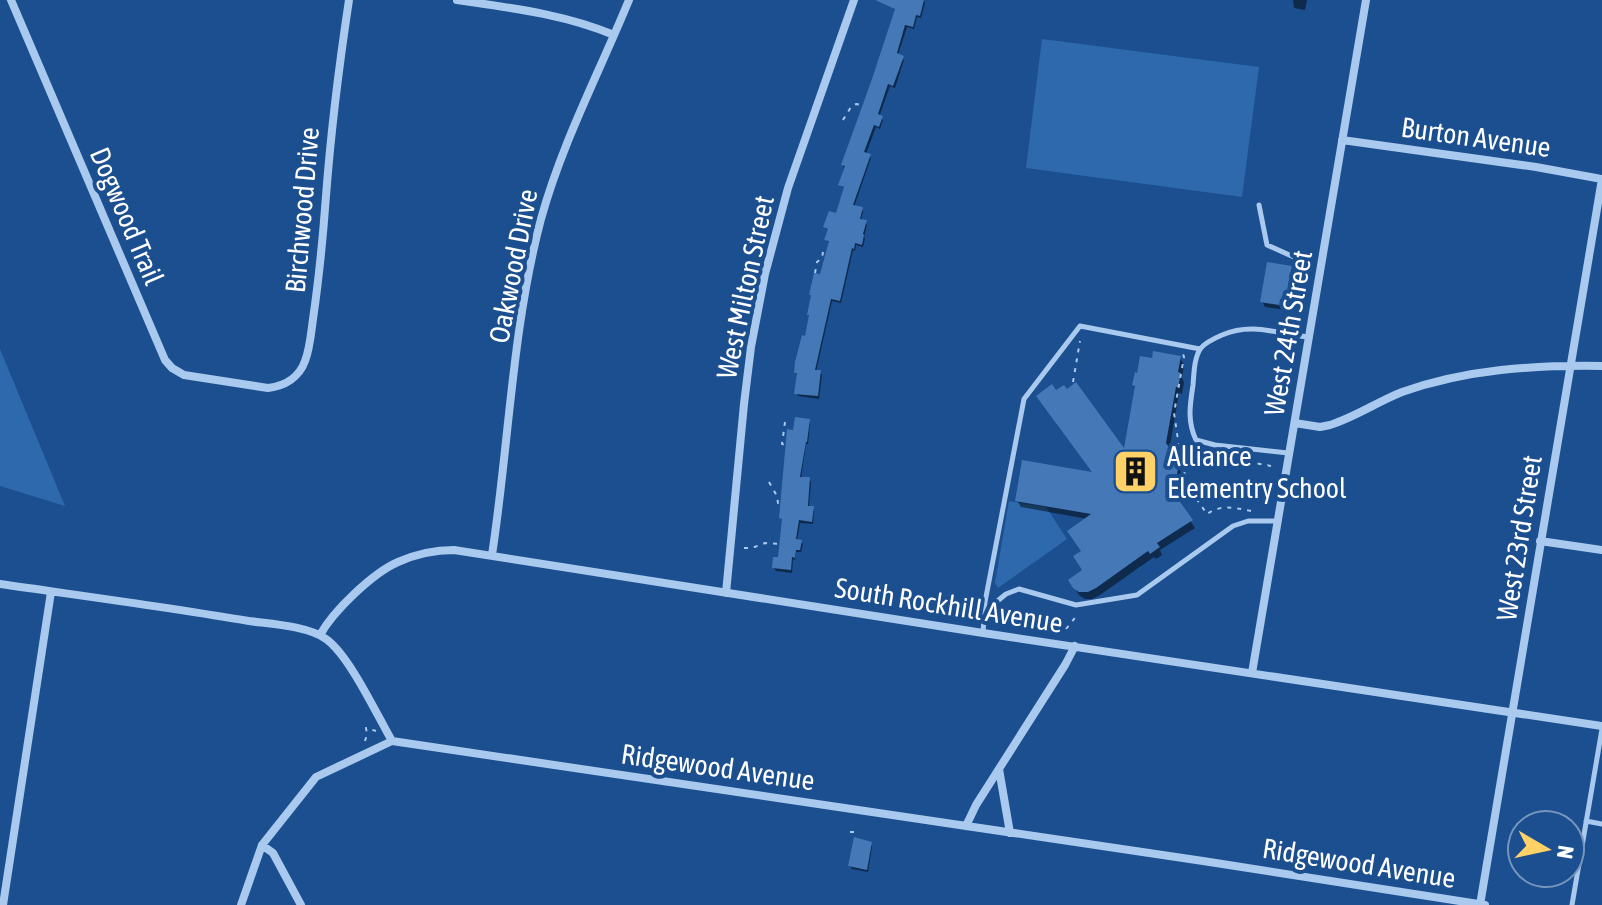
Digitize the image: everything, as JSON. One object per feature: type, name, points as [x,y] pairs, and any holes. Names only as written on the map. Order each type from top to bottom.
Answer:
[{"type":"street","name":"Dogwood Trail","points":[[11,0],[165,360],[184,375],[254,387]]},
{"type":"street","name":"Birchwood Drive","points":[[254,387],[278,387],[290,382],[300,371],[308,350],[319,281],[336,86],[349,0]]},
{"type":"street","points":[[457,0],[550,14],[614,35]]},
{"type":"street","name":"Oakwood Drive","points":[[492,555],[525,294],[535,245],[560,158],[629,0]]},
{"type":"street","name":"West Milton Street","points":[[726,593],[744,404],[765,274],[788,188],[854,0]]},
{"type":"street","name":"West 24th Street","points":[[1252,673],[1366,0]]},
{"type":"street","name":"Burton Avenue","points":[[1342,140],[1602,179]]},
{"type":"street","name":"West 23rd Street","points":[[1482,905],[1602,179]]},
{"type":"street","points":[[1295,423],[1320,427],[1330,425],[1399,394],[1474,373],[1570,365],[1602,366]]},
{"type":"street","points":[[1540,541],[1602,550]]},
{"type":"street","name":"South Rockhill Avenue","points":[[320,635],[348,600],[396,562],[438,550],[464,551],[1602,727]]},
{"type":"street","points":[[0,584],[299,629],[320,635],[335,646],[353,671],[392,741],[316,777],[262,845],[241,905]]},
{"type":"street","points":[[3,905],[51,592]]},
{"type":"street","points":[[966,826],[1075,646]]},
{"type":"street","name":"Ridgewood Avenue","points":[[392,741],[1482,905]]},
{"type":"street","points":[[999,769],[1010,833]]},
{"type":"street","points":[[262,845],[273,853],[301,905]]},
{"type":"lane","points":[[1259,205],[1267,245],[1305,262]]},
{"type":"lane","points":[[983,633],[985,602],[1024,399],[1080,326],[1200,349]]},
{"type":"lane","points":[[1290,453],[1196,440],[1189,427],[1189,415],[1196,362],[1200,349],[1213,339],[1233,331],[1248,328],[1309,337]]},
{"type":"lane","points":[[983,633],[995,603],[1019,589],[1076,605],[1137,595],[1233,526],[1248,521],[1277,521]]},
{"type":"lane","points":[[1602,727],[1586,821],[1602,824]]},
{"type":"path","points":[[843,120],[851,107],[862,105]]},
{"type":"path","points":[[815,273],[823,252]]},
{"type":"path","points":[[1073,382],[1081,334]]},
{"type":"path","points":[[1182,352],[1184,357],[1174,413],[1187,485],[1207,514],[1227,507],[1253,511]]},
{"type":"path","points":[[785,422],[782,444],[786,445]]},
{"type":"path","points":[[1179,447],[1271,466]]},
{"type":"path","points":[[769,482],[781,504]]},
{"type":"path","points":[[744,548],[765,543],[779,544]]},
{"type":"path","points":[[1066,629],[1080,612]]},
{"type":"path","points":[[850,832],[856,832]]},
{"type":"shaded area","points":[[1042,39],[1259,67],[1242,197],[1026,168]]},
{"type":"shaded area","points":[[0,349],[65,506],[0,486]]},
{"type":"shaded area","points":[[1009,501],[1046,507],[1067,539],[998,588],[995,583]]},
{"type":"building","points":[[875,0],[924,0],[913,27],[905,25],[897,53],[904,56],[893,86],[888,84],[878,114],[883,116],[879,127],[874,125],[864,152],[871,154],[853,205],[863,207],[860,219],[867,220],[862,245],[855,243],[852,248],[840,301],[831,299],[815,370],[821,370],[818,396],[794,394],[795,362],[802,335],[805,336],[814,273],[820,274],[829,241],[824,240],[828,229],[823,227],[829,211],[836,213],[844,187],[838,185],[845,166],[841,165],[895,9]]},
{"type":"building","points":[[1267,262],[1292,266],[1285,306],[1260,302]]},
{"type":"building","name":"Alliance Elementry School","points":[[1153,351],[1181,356],[1178,372],[1181,373],[1166,443],[1177,458],[1176,482],[1180,487],[1173,492],[1193,520],[1157,543],[1160,547],[1150,554],[1148,551],[1096,588],[1079,592],[1068,580],[1082,570],[1073,556],[1081,551],[1067,531],[1091,514],[1015,501],[1022,460],[1092,472],[1036,396],[1052,384],[1056,390],[1064,385],[1067,389],[1076,382],[1124,448],[1135,372],[1140,356],[1152,358]]},
{"type":"building","points":[[795,417],[810,419],[800,477],[810,477],[808,506],[814,506],[812,522],[799,520],[796,539],[802,540],[800,550],[796,550],[795,558],[792,557],[791,570],[772,568],[773,557],[778,557],[787,429],[793,430]]},
{"type":"building","points":[[854,837],[872,842],[867,870],[848,866]]},
{"type":"place","name":"Alliance Elementry School","points":[[1136,472]]}]
